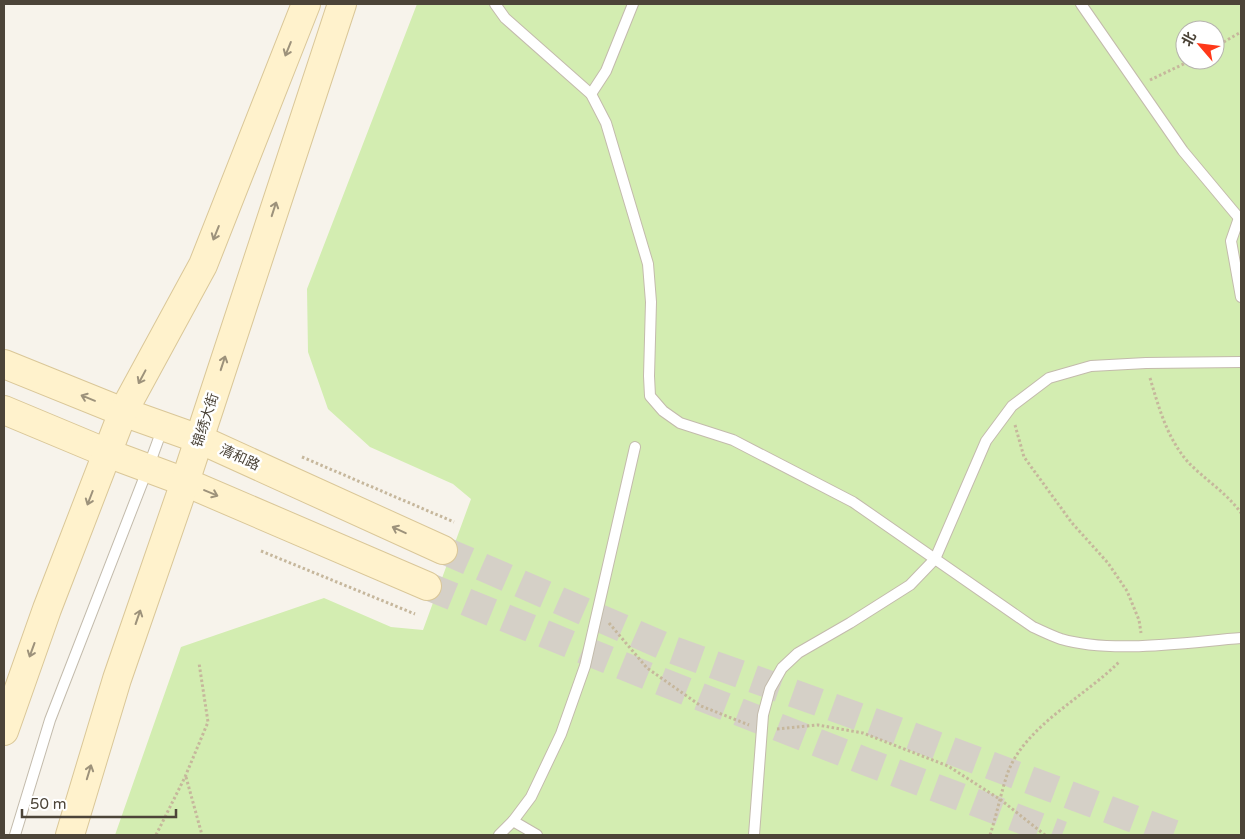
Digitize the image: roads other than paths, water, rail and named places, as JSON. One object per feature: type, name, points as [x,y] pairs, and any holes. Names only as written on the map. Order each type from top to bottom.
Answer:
[{"type":"main road","points":[[4,731],[47,609],[123,412],[203,265],[306,4]]},
{"type":"main road","name":"锦绣大街","points":[[70,835],[117,679],[185,482],[342,5]]},
{"type":"main road","name":"清和路","points":[[4,364],[123,412],[199,439],[443,550]]},
{"type":"main road","points":[[4,410],[107,453],[185,482],[427,586]]},
{"type":"lane","points":[[495,4],[505,18],[591,94],[606,124],[648,264],[651,302],[650,396],[663,411],[680,424],[733,440],[852,502],[1033,627],[1061,639],[1096,644],[1136,646],[1241,638]]},
{"type":"lane","points":[[591,94],[606,71],[633,4]]},
{"type":"lane","points":[[1081,4],[1183,151],[1240,218],[1231,241],[1241,297]]},
{"type":"lane","points":[[754,835],[763,715],[770,689],[782,668],[798,654],[910,585],[935,559],[986,441],[1012,406],[1050,378],[1092,366],[1146,363],[1241,362]]},
{"type":"lane","points":[[16,835],[50,720],[163,426]]},
{"type":"lane","points":[[499,835],[531,797],[561,734],[585,666],[635,447]]},
{"type":"lane","points":[[512,821],[537,835]]},
{"type":"tunnel","points":[[443,550],[673,650],[882,725],[1177,835]]},
{"type":"tunnel","points":[[427,586],[660,681],[867,762],[1062,835]]}]
